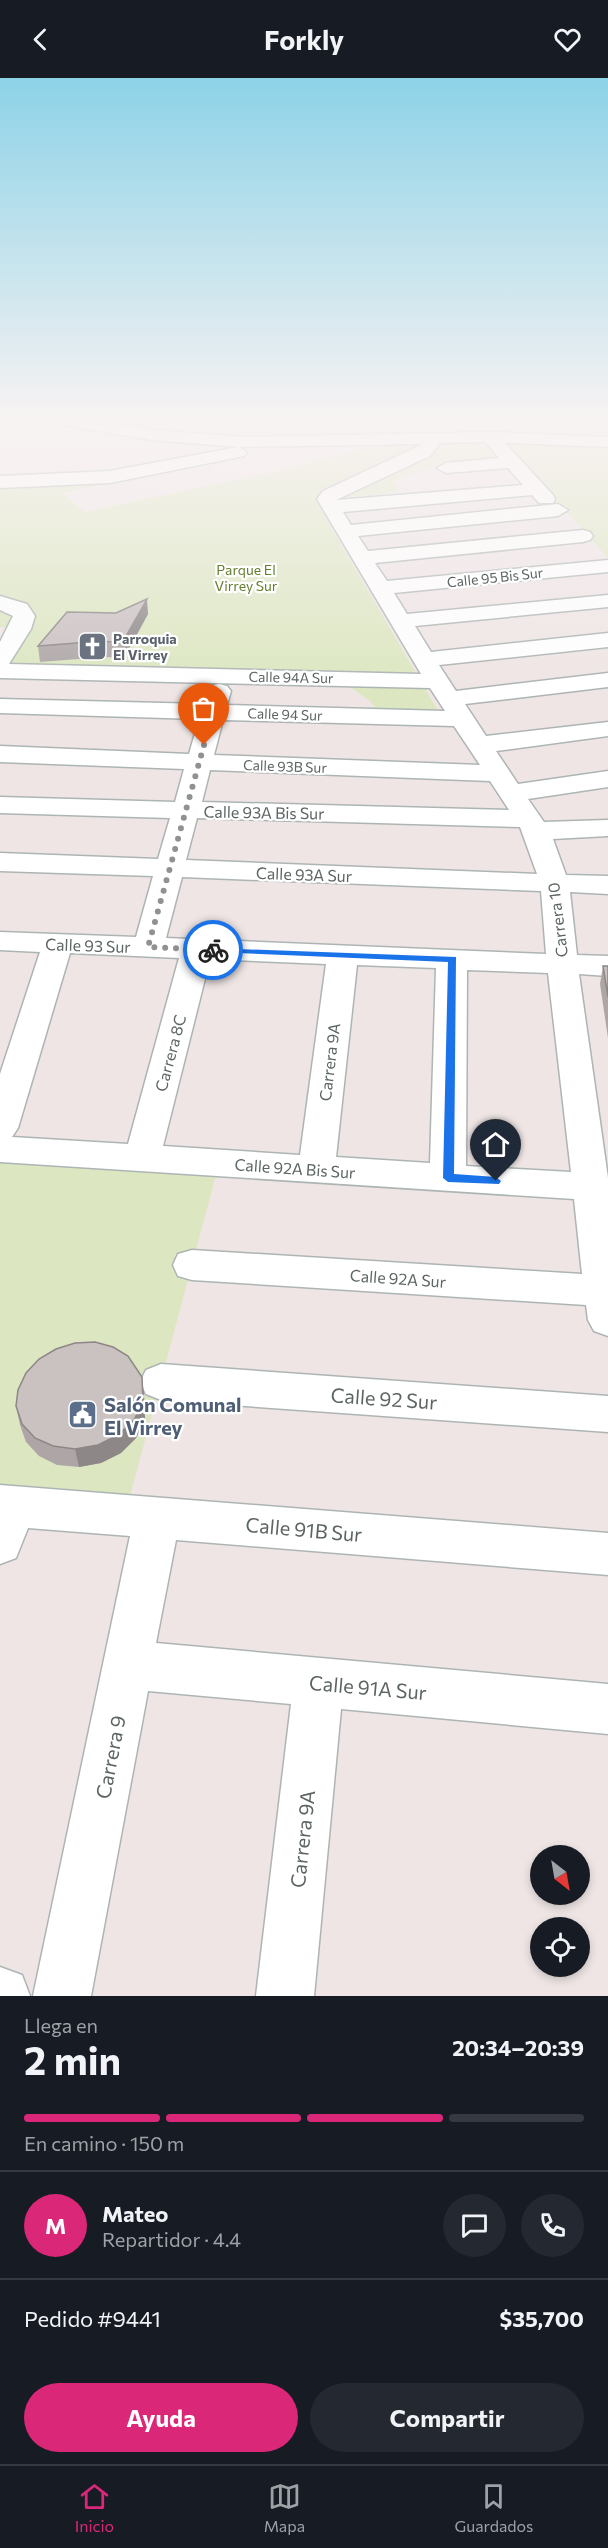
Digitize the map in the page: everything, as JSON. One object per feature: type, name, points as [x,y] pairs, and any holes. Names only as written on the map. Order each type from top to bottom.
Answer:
[{"type":"street","name":"Carrera 10","points":[[332,509],[444,690],[532,825],[555,883],[562,964],[595,1124],[598,1210],[606,1305]]},
{"type":"street","points":[[346,531],[558,510],[608,565]]},
{"type":"street","points":[[364,558],[583,536]]},
{"type":"street","name":"Calle 95 Bis Sur","points":[[382,588],[608,565]]},
{"type":"street","points":[[402,621],[608,601]]},
{"type":"street","points":[[0,603],[19,609],[24,616],[20,629],[0,660]]},
{"type":"street","name":"Calle 94A Sur","points":[[0,671],[223,675],[444,690],[608,640]]},
{"type":"street","points":[[148,947],[223,675]]},
{"type":"street","points":[[444,690],[608,680]]},
{"type":"street","name":"Calle 94 Sur","points":[[0,706],[213,712],[444,690]]},
{"type":"street","points":[[479,745],[608,729]]},
{"type":"street","name":"Calle 93B Sur","points":[[0,754],[199,762],[505,784],[608,780]]},
{"type":"street","name":"Calle 93A Bis Sur","points":[[0,805],[185,810],[608,828]]},
{"type":"street","name":"Calle 93A Sur","points":[[0,862],[608,885]]},
{"type":"street","name":"Calle 93 Sur","points":[[0,941],[608,966]]},
{"type":"street","points":[[0,1128],[58,944]]},
{"type":"street","name":"Carrera 8C","points":[[142,1158],[197,949]]},
{"type":"street","name":"Carrera 9A","points":[[316,1170],[343,955]]},
{"type":"street","points":[[448,1178],[452,959]]},
{"type":"street","name":"Calle 92A Bis Sur","points":[[0,1149],[448,1178],[598,1210]]},
{"type":"street","name":"Calle 92A Sur","points":[[192,1265],[606,1305]]},
{"type":"street","name":"Calle 92 Sur","points":[[160,1382],[608,1414]]},
{"type":"street","name":"Calle 91B Sur","points":[[4,1518],[157,1517],[608,1554]]},
{"type":"street","name":"Carrera 9","points":[[62,1996],[157,1517]]},
{"type":"street","name":"Calle 91A Sur","points":[[128,1665],[608,1709]]},
{"type":"street","name":"Carrera 9A","points":[[285,1996],[318,1683]]},
{"type":"green space","name":"Parque El Virrey Sur","points":[[0,509],[81,509],[85,512],[102,509],[320,509],[441,716],[380,714],[370,701],[334,676],[5,668],[29,628],[0,627]]},
{"type":"green space","points":[[563,509],[608,509],[608,558]]},
{"type":"green space","points":[[0,1160],[216,1175],[129,1500],[0,1489]]},
{"type":"building","points":[[147,599],[122,643],[102,641],[38,646],[67,612],[116,613]]},
{"type":"building","points":[[603,966],[608,966],[608,997]]},
{"type":"building","name":"Salón Comunal El Virrey","points":[[95,1342],[113,1347],[128,1356],[142,1377],[143,1402],[134,1420],[118,1435],[98,1445],[75,1449],[53,1446],[35,1438],[22,1424],[16,1406],[18,1390],[26,1373],[39,1359],[56,1349],[75,1343]]},
{"type":"way so far","points":[[204,745],[148,947],[213,950]]},
{"type":"place","name":"Parroquia El Virrey","points":[[92,646]]},
{"type":"place","name":"Salón Comunal El Virrey","points":[[83,1415]]},
{"type":"route","points":[[213,950],[452,959],[448,1178],[496,1181]]}]
